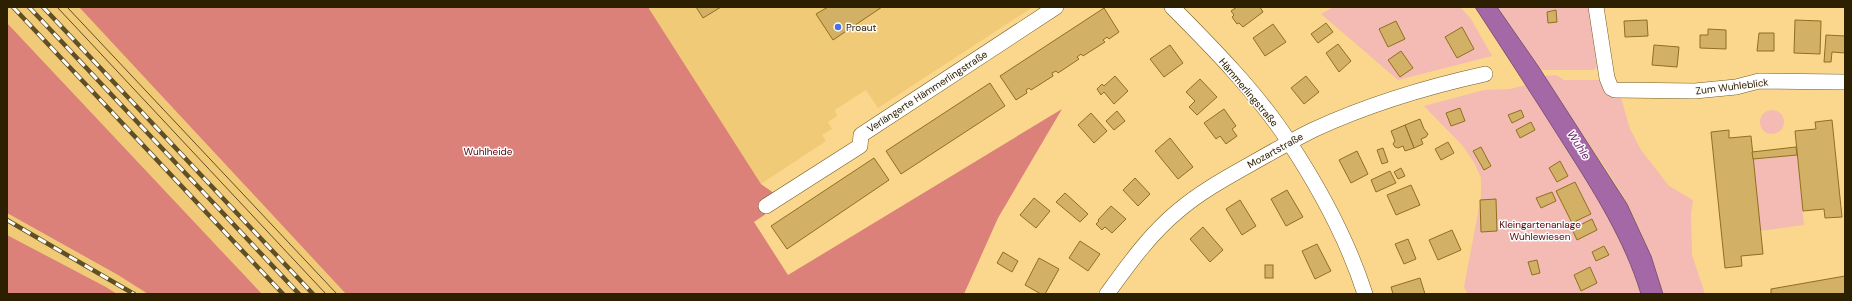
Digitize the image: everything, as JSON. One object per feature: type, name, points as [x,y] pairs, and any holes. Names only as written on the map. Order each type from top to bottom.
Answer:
[{"type":"street","name":"Verlängerte Hämmerlingstraße","points":[[766,206],[860,146],[861,135],[1056,7]]},
{"type":"street","name":"Hämmerlingstraße","points":[[1172,7],[1253,95],[1289,142],[1329,210],[1356,268],[1365,294]]},
{"type":"street","name":"Zum Wuhleblick","points":[[1596,7],[1608,83],[1615,90],[1695,91],[1736,87],[1759,81],[1845,82]]},
{"type":"street","name":"Mozartstraße","points":[[1108,294],[1128,265],[1163,225],[1178,211],[1214,185],[1289,142],[1320,127],[1372,106],[1426,89],[1485,74]]},
{"type":"shaded area","points":[[7,7],[79,7],[346,294],[262,294],[7,23]]},
{"type":"shaded area","points":[[648,7],[1033,7],[878,108],[866,90],[850,100],[835,110],[837,116],[828,122],[832,129],[822,135],[826,141],[761,184]]},
{"type":"shaded area","points":[[7,213],[118,275],[148,294],[117,294],[7,235]]},
{"type":"green space","name":"Wuhlheide","points":[[79,7],[648,7],[761,184],[785,201],[754,222],[788,275],[1062,109],[998,218],[964,294],[346,294]]},
{"type":"green space","points":[[1334,7],[1460,7],[1471,19],[1492,56],[1398,80],[1321,14]]},
{"type":"green space","points":[[1497,7],[1590,7],[1598,62],[1597,67],[1593,70],[1540,70]]},
{"type":"green space","points":[[7,23],[262,294],[148,294],[118,275],[7,213]]},
{"type":"green space","points":[[1556,75],[1564,80],[1598,80],[1620,94],[1630,129],[1641,150],[1669,186],[1693,200],[1691,214],[1692,255],[1705,294],[1663,294],[1643,236],[1627,203],[1607,170],[1543,76]]},
{"type":"green space","name":"Kleingartenanlage Wuhlewiesen","points":[[1526,85],[1591,186],[1606,213],[1632,267],[1641,294],[1468,294],[1464,287],[1481,197],[1481,178],[1475,164],[1463,146],[1424,106],[1484,90],[1510,89]]},
{"type":"green space","points":[[1772,110],[1777,111],[1783,117],[1783,127],[1777,133],[1772,134],[1767,133],[1761,127],[1760,122],[1761,117],[1767,111]]},
{"type":"green space","points":[[1797,155],[1804,225],[1760,231],[1753,159]]},
{"type":"green space","points":[[7,235],[106,287],[117,294],[7,294]]},
{"type":"water","name":"Wuhle","points":[[1475,7],[1497,7],[1538,66],[1627,204],[1651,256],[1663,294],[1641,294],[1618,236],[1608,217]]},
{"type":"building","points":[[696,7],[721,7],[703,18]]},
{"type":"building","name":"Proaut","points":[[828,7],[882,7],[833,40],[816,14]]},
{"type":"building","points":[[1237,7],[1260,7],[1263,12],[1243,27],[1239,23],[1237,24],[1232,17],[1234,15],[1231,11]]},
{"type":"building","points":[[1104,8],[1119,32],[1109,39],[1107,37],[1103,40],[1105,42],[1083,56],[1081,54],[1077,57],[1079,59],[1058,73],[1056,71],[1052,73],[1053,76],[1031,90],[1029,88],[1026,90],[1027,93],[1016,100],[1000,76]]},
{"type":"building","points":[[1556,10],[1557,22],[1548,23],[1547,12]]},
{"type":"building","points":[[1647,20],[1648,36],[1625,37],[1624,21]]},
{"type":"building","points":[[1795,20],[1821,21],[1820,54],[1794,53]]},
{"type":"building","points":[[1396,21],[1405,39],[1388,47],[1379,29]]},
{"type":"building","points":[[1326,23],[1333,32],[1318,43],[1311,34]]},
{"type":"building","points":[[1273,24],[1286,42],[1265,56],[1253,38]]},
{"type":"building","points":[[1462,27],[1474,49],[1457,58],[1445,37]]},
{"type":"building","points":[[1708,29],[1726,30],[1726,49],[1700,48],[1700,35],[1708,35]]},
{"type":"building","points":[[1759,33],[1774,33],[1774,51],[1757,51]]},
{"type":"building","points":[[1826,35],[1845,36],[1845,53],[1832,52],[1831,62],[1824,62]]},
{"type":"building","points":[[1338,44],[1351,61],[1339,72],[1326,53]]},
{"type":"building","points":[[1170,45],[1183,63],[1164,77],[1150,59]]},
{"type":"building","points":[[1654,45],[1679,47],[1677,67],[1652,65]]},
{"type":"building","points":[[1401,51],[1413,68],[1400,77],[1388,60]]},
{"type":"building","points":[[1115,76],[1128,91],[1114,104],[1104,92],[1101,95],[1097,89],[1102,84],[1104,86]]},
{"type":"building","points":[[1306,76],[1319,92],[1304,104],[1291,88]]},
{"type":"building","points":[[1200,79],[1217,97],[1197,115],[1189,107],[1195,101],[1186,92]]},
{"type":"building","points":[[990,83],[1005,106],[901,174],[886,151]]},
{"type":"building","points":[[1460,108],[1465,121],[1451,126],[1446,113]]},
{"type":"building","points":[[1224,109],[1236,126],[1232,129],[1237,136],[1226,144],[1220,136],[1216,139],[1204,123]]},
{"type":"building","points":[[1521,110],[1524,117],[1512,123],[1508,115]]},
{"type":"building","points":[[1117,111],[1125,121],[1114,130],[1106,121]]},
{"type":"building","points":[[1091,113],[1107,131],[1094,143],[1078,125]]},
{"type":"building","points":[[1420,119],[1428,134],[1426,137],[1421,139],[1423,144],[1414,148],[1405,125]]},
{"type":"building","points":[[1832,120],[1842,217],[1825,218],[1824,209],[1803,211],[1795,131],[1816,129],[1815,122]]},
{"type":"building","points":[[1531,122],[1535,130],[1520,138],[1516,130]]},
{"type":"building","points":[[1405,125],[1414,148],[1405,151],[1403,146],[1398,148],[1395,147],[1393,144],[1395,141],[1391,131]]},
{"type":"building","points":[[1729,130],[1729,138],[1751,136],[1763,254],[1741,256],[1742,266],[1725,268],[1711,132]]},
{"type":"building","points":[[1170,138],[1193,167],[1178,179],[1155,151]]},
{"type":"building","points":[[1448,142],[1454,153],[1441,160],[1435,149]]},
{"type":"building","points":[[1481,147],[1491,166],[1484,170],[1473,151]]},
{"type":"building","points":[[1796,147],[1797,155],[1753,159],[1752,152]]},
{"type":"building","points":[[1383,148],[1388,162],[1382,164],[1377,150]]},
{"type":"building","points":[[1357,151],[1368,174],[1351,183],[1339,160]]},
{"type":"building","points":[[874,158],[889,180],[787,249],[771,226]]},
{"type":"building","points":[[1560,161],[1568,176],[1557,182],[1549,168]]},
{"type":"building","points":[[1401,168],[1405,176],[1398,179],[1394,172]]},
{"type":"building","points":[[1390,171],[1396,183],[1376,192],[1371,180]]},
{"type":"building","points":[[1135,178],[1150,194],[1138,206],[1123,190]]},
{"type":"building","points":[[1575,182],[1591,214],[1572,223],[1556,191]]},
{"type":"building","points":[[1411,185],[1420,205],[1396,215],[1387,195]]},
{"type":"building","points":[[1287,190],[1303,217],[1286,226],[1271,199]]},
{"type":"building","points":[[1552,192],[1556,201],[1541,208],[1536,198]]},
{"type":"building","points":[[1065,193],[1088,214],[1080,222],[1056,202]]},
{"type":"building","points":[[1034,198],[1050,211],[1036,228],[1020,215]]},
{"type":"building","points":[[1496,199],[1497,231],[1481,232],[1480,200]]},
{"type":"building","points":[[1240,200],[1256,226],[1242,235],[1226,209]]},
{"type":"building","points":[[1111,206],[1126,219],[1112,233],[1105,227],[1102,230],[1096,224]]},
{"type":"building","points":[[1592,219],[1597,230],[1577,240],[1572,229]]},
{"type":"building","points":[[1203,227],[1223,250],[1210,262],[1190,239]]},
{"type":"building","points":[[1452,230],[1461,250],[1438,260],[1429,240]]},
{"type":"building","points":[[1408,239],[1416,259],[1404,264],[1395,244]]},
{"type":"building","points":[[1080,241],[1100,254],[1088,271],[1069,258]]},
{"type":"building","points":[[1317,244],[1331,271],[1315,279],[1302,251]]},
{"type":"building","points":[[1604,246],[1609,255],[1596,261],[1592,252]]},
{"type":"building","points":[[1003,252],[1018,261],[1012,272],[997,263]]},
{"type":"building","points":[[1039,258],[1059,269],[1045,294],[1041,294],[1025,285]]},
{"type":"building","points":[[1537,260],[1540,273],[1532,275],[1528,262]]},
{"type":"building","points":[[1265,265],[1273,265],[1273,278],[1265,278]]},
{"type":"building","points":[[1590,267],[1597,283],[1581,291],[1574,275]]},
{"type":"building","points":[[1845,276],[1845,294],[1771,294],[1771,289]]},
{"type":"building","points":[[1420,278],[1425,294],[1393,294],[1391,287]]},
{"type":"tram line","points":[[57,7],[326,294]]},
{"type":"tram line","points":[[67,7],[337,294]]},
{"type":"railway","points":[[13,7],[283,294]]},
{"type":"railway","points":[[29,7],[299,294]]},
{"type":"railway","points":[[43,7],[313,294]]},
{"type":"railway","points":[[7,220],[134,294]]},
{"type":"place","name":"Proaut","points":[[838,27]]}]
